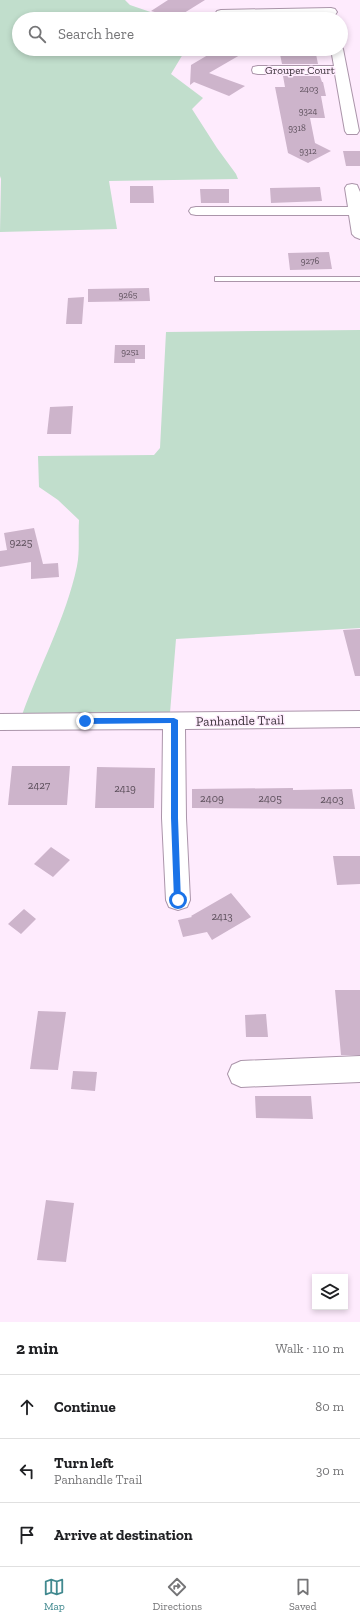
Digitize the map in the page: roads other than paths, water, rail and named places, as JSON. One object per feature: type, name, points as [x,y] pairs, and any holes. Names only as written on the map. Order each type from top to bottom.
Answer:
[{"type":"street","points":[[328,0],[330,12]]},
{"type":"street","points":[[339,56],[352,131]]},
{"type":"street","name":"Grouper Court","points":[[258,70],[341,70]]},
{"type":"street","points":[[196,210],[356,199],[360,234]]},
{"type":"street","name":"Panhandle Trail","points":[[0,722],[360,718]]},
{"type":"street","points":[[174,720],[174,818],[178,900]]},
{"type":"street","points":[[241,1074],[360,1069]]},
{"type":"lane","points":[[218,279],[360,279]]}]
